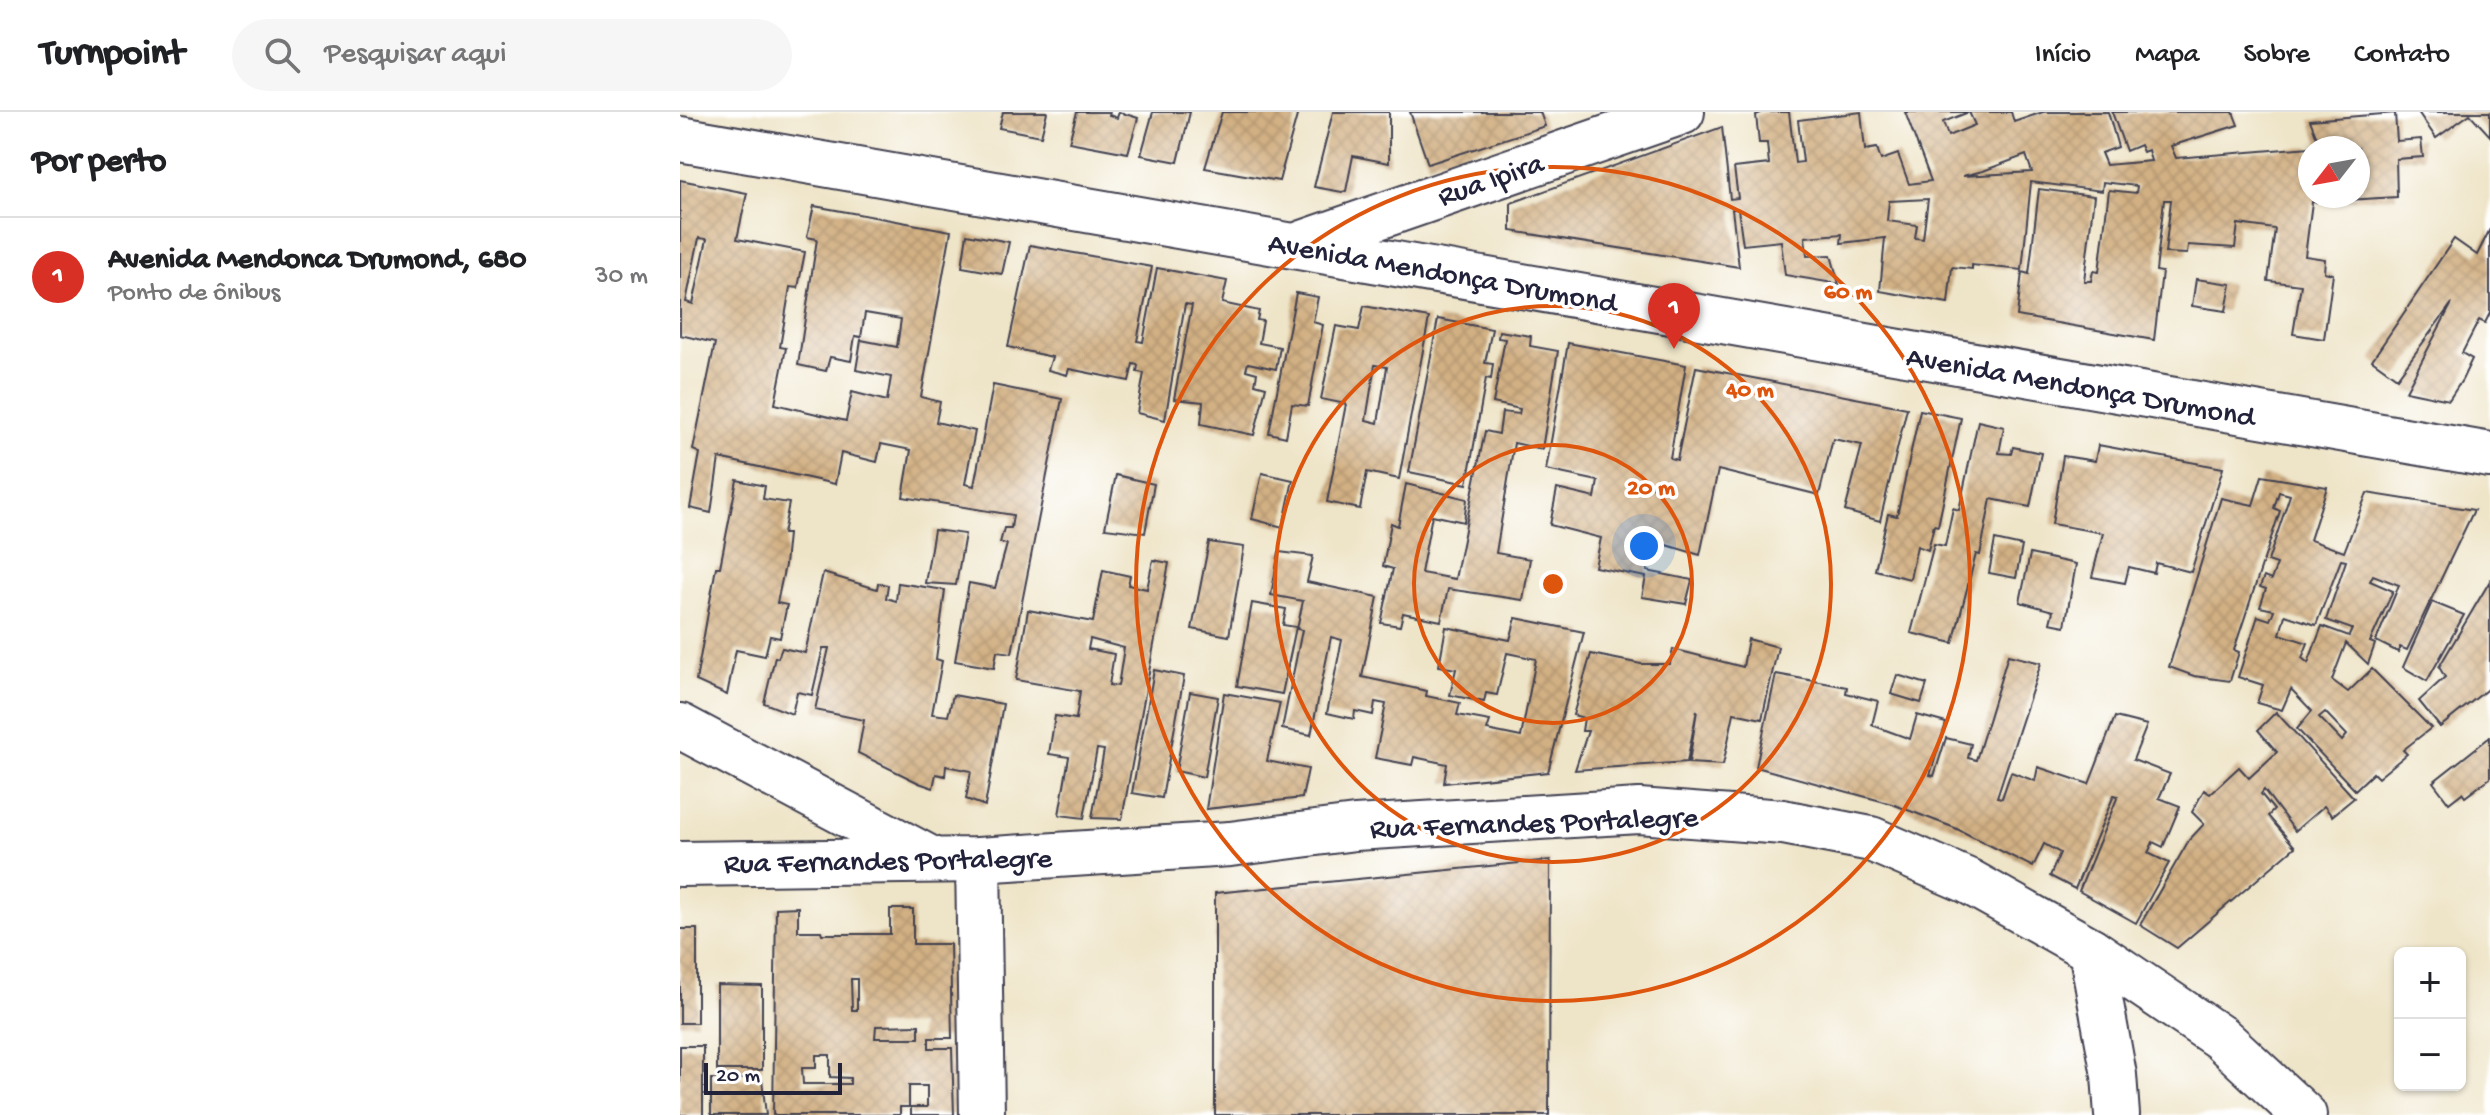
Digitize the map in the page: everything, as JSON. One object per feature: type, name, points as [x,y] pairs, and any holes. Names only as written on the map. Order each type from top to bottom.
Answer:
[{"type":"street","name":"Rua Ipira","points":[[1298,245],[1682,112]]},
{"type":"street","name":"Avenida Mendonça Drumond","points":[[680,139],[2490,455]]},
{"type":"street","points":[[680,726],[931,859]]},
{"type":"street","name":"Rua Fernandes Portalegre","points":[[680,864],[978,860],[1230,844],[1355,828],[1639,811],[1701,813],[1783,822],[1871,839],[1968,881],[2091,950],[2221,1038],[2304,1115]]},
{"type":"street","points":[[978,860],[982,1115]]},
{"type":"street","points":[[2091,950],[2114,1075],[2117,1115]]},
{"type":"building","points":[[1003,112],[1047,112],[1041,136],[999,128]]},
{"type":"building","points":[[1077,112],[1110,112],[1109,115],[1117,118],[1119,112],[1138,118],[1128,153],[1069,142]]},
{"type":"building","points":[[1153,112],[1190,112],[1178,162],[1141,155]]},
{"type":"building","points":[[1222,112],[1298,112],[1279,181],[1205,168]]},
{"type":"building","points":[[1333,112],[1389,112],[1389,163],[1353,156],[1346,191],[1342,192],[1314,187]]},
{"type":"building","points":[[1410,112],[1540,112],[1545,126],[1428,164]]},
{"type":"building","points":[[1789,112],[1795,163],[1803,162],[1798,120],[1861,112],[1865,150],[1877,148],[1881,160],[1898,154],[1909,184],[1931,181],[1905,112],[1969,112],[2011,112],[2014,122],[2043,112],[2108,112],[2118,147],[2101,153],[2106,165],[2151,161],[2148,150],[2143,152],[2140,145],[2126,151],[2112,112],[2233,112],[2238,125],[2171,146],[2176,158],[2298,148],[2298,208],[2311,208],[2305,256],[2325,259],[2324,272],[2333,274],[2324,339],[2293,334],[2301,285],[2268,281],[2275,229],[2238,224],[2235,248],[2188,245],[2187,254],[2165,253],[2171,200],[2164,200],[2156,271],[2162,272],[2154,340],[2017,316],[2022,272],[2029,274],[2039,189],[2094,196],[2084,281],[2091,281],[2093,271],[2099,272],[2109,190],[2136,193],[2137,186],[2103,182],[2102,191],[2031,182],[2022,270],[1972,265],[1972,269],[1952,267],[1948,303],[1880,291],[1885,238],[1841,243],[1842,234],[1805,237],[1807,256],[1831,255],[1839,284],[1785,275],[1781,241],[1743,245],[1738,209],[1732,209],[1739,267],[1511,231],[1511,203],[1722,127],[1730,199],[1738,198],[1734,168],[1769,164],[1767,143],[1759,143],[1756,115]],"holes":[[[1969,112],[1975,125],[1948,136],[1943,122]],[[2026,155],[2032,172],[1963,176]],[[1928,199],[1923,239],[1915,238],[1917,225],[1887,221],[1889,201]]]},
{"type":"building","points":[[2418,112],[2490,112],[2490,136],[2470,114],[2436,138]]},
{"type":"building","points":[[2395,113],[2397,141],[2421,139],[2423,157],[2396,159],[2397,197],[2370,199],[2370,136],[2316,136],[2310,120]]},
{"type":"building","points":[[680,180],[747,193],[737,239],[805,252],[798,288],[790,287],[780,347],[786,348],[775,404],[846,421],[852,392],[887,401],[891,377],[856,370],[861,340],[897,347],[901,319],[865,313],[861,337],[855,336],[851,361],[830,357],[826,371],[798,365],[817,239],[807,237],[814,206],[951,231],[921,397],[940,402],[936,422],[975,431],[965,484],[974,486],[993,385],[1062,399],[1012,653],[997,651],[994,668],[955,661],[969,583],[995,588],[1007,544],[1000,543],[1004,528],[1011,528],[1013,515],[903,497],[911,450],[881,444],[877,462],[841,453],[835,484],[719,458],[711,513],[690,508],[700,453],[693,450],[715,343],[680,335]],"holes":[[[699,238],[707,239],[693,304],[686,302]]]},
{"type":"building","points":[[2490,229],[2490,313],[2485,323],[2479,320],[2462,353],[2472,359],[2462,380],[2449,400],[2406,391],[2452,303],[2397,378],[2372,360],[2454,239],[2477,255]]},
{"type":"building","points":[[967,234],[1009,242],[1002,274],[962,267]]},
{"type":"building","points":[[1030,245],[1152,267],[1137,341],[1143,342],[1157,268],[1227,281],[1222,303],[1259,311],[1257,320],[1263,321],[1259,343],[1280,347],[1276,369],[1248,363],[1246,370],[1257,373],[1255,384],[1266,387],[1254,435],[1201,424],[1203,402],[1174,399],[1192,305],[1185,304],[1165,420],[1137,413],[1144,373],[1137,372],[1138,365],[1133,364],[1129,381],[1069,369],[1067,375],[1048,370],[1052,357],[1008,347]]},
{"type":"building","points":[[2196,279],[2231,284],[2226,311],[2192,306]]},
{"type":"building","points":[[1296,293],[1318,297],[1313,322],[1323,325],[1308,406],[1292,404],[1286,437],[1269,433]]},
{"type":"building","points":[[1364,306],[1429,318],[1399,479],[1367,472],[1360,509],[1327,502],[1346,404],[1321,399],[1336,326],[1359,330]],"holes":[[[1375,365],[1387,367],[1378,423],[1366,420]]]},
{"type":"building","points":[[1438,319],[1492,329],[1485,363],[1493,364],[1491,379],[1486,378],[1467,484],[1409,472]]},
{"type":"building","points":[[1499,331],[1531,336],[1530,346],[1558,351],[1542,449],[1514,443],[1496,553],[1530,559],[1523,600],[1448,589],[1441,621],[1403,613],[1400,626],[1381,623],[1393,569],[1383,566],[1391,523],[1398,526],[1406,484],[1467,499],[1464,522],[1432,515],[1421,573],[1455,579],[1485,431],[1499,434],[1502,412],[1519,414],[1520,409],[1493,403],[1505,339],[1498,338]]},
{"type":"building","points":[[1568,343],[1686,365],[1670,458],[1677,460],[1696,367],[1907,408],[1880,521],[1845,511],[1862,445],[1833,439],[1819,495],[1718,470],[1700,555],[1653,541],[1647,571],[1692,580],[1686,604],[1642,597],[1646,577],[1595,567],[1601,538],[1550,525],[1557,489],[1595,498],[1598,481],[1546,470]]},
{"type":"building","points":[[1920,410],[1961,418],[1938,526],[1934,525],[1928,550],[1917,546],[1910,579],[1875,570],[1888,514],[1897,516]]},
{"type":"building","points":[[1978,421],[2004,427],[1999,453],[2011,454],[2013,447],[2041,453],[2030,507],[1991,499],[1980,555],[1976,554],[1953,643],[1911,633],[1934,544],[1945,546],[1953,508],[1959,510]]},
{"type":"building","points":[[2098,445],[2223,468],[2191,572],[2156,563],[2154,573],[2129,567],[2125,583],[2092,577],[2103,533],[2052,524],[2063,456],[2095,461]]},
{"type":"building","points":[[1262,473],[1293,480],[1283,527],[1252,519]]},
{"type":"building","points":[[1116,475],[1154,484],[1145,533],[1105,528]]},
{"type":"building","points":[[2262,476],[2327,487],[2310,540],[2344,552],[2367,493],[2474,510],[2407,650],[2400,647],[2398,652],[2376,641],[2399,585],[2373,575],[2370,581],[2393,591],[2370,642],[2375,644],[2368,664],[2346,643],[2332,680],[2348,692],[2372,669],[2431,728],[2403,750],[2407,754],[2378,778],[2373,773],[2355,790],[2297,729],[2312,711],[2291,689],[2282,710],[2257,703],[2263,685],[2238,677],[2258,616],[2270,620],[2274,610],[2260,607],[2266,589],[2260,587],[2264,577],[2271,580],[2277,564],[2268,561],[2290,495],[2279,492],[2274,508],[2280,511],[2234,650],[2239,652],[2230,681],[2194,676],[2169,667],[2221,498],[2253,505]],"holes":[[[2341,560],[2346,561],[2326,620],[2352,629],[2349,636],[2322,626],[2308,663],[2302,658],[2308,643],[2280,634],[2285,615],[2316,625]],[[2325,712],[2347,735],[2342,741],[2319,717]]]},
{"type":"building","points":[[737,480],[765,486],[763,499],[789,503],[783,534],[788,534],[785,565],[777,603],[787,605],[780,638],[770,636],[765,656],[736,650],[727,695],[696,681],[716,567],[720,567]]},
{"type":"building","points":[[934,530],[965,534],[956,585],[925,583]]},
{"type":"building","points":[[1995,540],[2022,546],[2016,578],[1989,573]]},
{"type":"building","points":[[1209,542],[1244,547],[1229,636],[1192,629]]},
{"type":"building","points":[[1279,552],[1313,556],[1307,582],[1378,597],[1362,677],[1427,691],[1426,696],[1460,703],[1457,715],[1490,721],[1487,730],[1521,737],[1536,659],[1507,653],[1497,695],[1486,693],[1484,702],[1450,695],[1456,669],[1439,666],[1446,627],[1510,640],[1516,618],[1584,632],[1548,772],[1444,783],[1447,764],[1414,757],[1412,765],[1375,758],[1386,704],[1375,702],[1373,715],[1355,711],[1354,719],[1327,713],[1342,640],[1331,637],[1311,735],[1282,729],[1302,630],[1297,629],[1303,601],[1271,595]]},
{"type":"building","points":[[2030,554],[2076,564],[2065,626],[2050,623],[2053,611],[2020,602]]},
{"type":"building","points":[[1153,560],[1169,563],[1122,819],[1092,818],[1104,750],[1097,749],[1084,818],[1059,815],[1069,757],[1049,754],[1055,716],[1076,719],[1080,691],[1016,680],[1028,610],[1093,622],[1103,570],[1130,576],[1128,585],[1147,589]],"holes":[[[1090,639],[1124,648],[1118,686],[1109,685],[1114,654],[1088,649]]]},
{"type":"building","points":[[823,573],[877,589],[878,583],[888,585],[886,598],[896,601],[898,583],[945,590],[936,659],[942,661],[932,714],[948,716],[953,695],[1003,704],[985,806],[966,799],[971,771],[946,766],[945,776],[936,774],[933,788],[919,783],[858,753],[864,720],[815,710],[829,648],[823,648],[812,695],[797,692],[792,714],[764,703],[775,657],[778,658],[782,648],[805,653]]},
{"type":"building","points":[[2490,581],[2490,687],[2440,727],[2419,701],[2445,677],[2439,667]]},
{"type":"building","points":[[2432,602],[2464,615],[2427,681],[2403,667]]},
{"type":"building","points":[[1252,603],[1286,609],[1283,625],[1296,627],[1282,694],[1237,686]]},
{"type":"building","points":[[1748,639],[1778,647],[1762,719],[1734,713],[1723,765],[1689,763],[1697,710],[1687,762],[1575,770],[1588,731],[1582,731],[1584,718],[1573,715],[1591,654],[1641,664],[1670,664],[1673,649],[1743,667]]},
{"type":"building","points":[[2008,655],[2041,663],[1997,797],[2002,798],[2011,772],[2035,781],[2038,767],[2089,784],[2115,717],[2147,725],[2133,760],[2170,774],[2159,798],[2180,806],[2163,847],[2153,842],[2148,853],[2169,863],[2136,923],[2079,891],[2118,796],[2114,795],[2075,889],[2050,876],[2060,853],[2044,844],[2033,867],[1955,828],[1892,804],[1756,767],[1776,674],[1847,687],[1846,693],[1878,701],[1872,725],[1910,739],[1917,715],[1946,723],[1930,775],[1934,776],[1946,738],[1971,744],[1968,758],[1976,760]]},
{"type":"building","points":[[1154,670],[1184,676],[1162,798],[1132,793]]},
{"type":"building","points":[[1897,675],[1927,684],[1921,703],[1891,694]]},
{"type":"building","points":[[1190,692],[1218,697],[1204,777],[1176,771]]},
{"type":"building","points":[[1224,693],[1280,703],[1267,761],[1308,769],[1302,798],[1206,809]]},
{"type":"building","points":[[2276,712],[2354,798],[2332,816],[2324,806],[2295,831],[2264,790],[2261,794],[2274,810],[2268,816],[2295,847],[2177,948],[2140,925],[2189,840],[2204,824],[2192,812],[2204,790],[2210,794],[2239,767],[2249,778],[2277,752],[2258,730]]},
{"type":"building","points":[[2490,737],[2490,778],[2465,797],[2462,793],[2449,803],[2433,782]]},
{"type":"building","points":[[1550,860],[1549,1115],[1215,1115],[1215,893]]},
{"type":"building","points":[[798,907],[798,931],[821,931],[822,934],[890,934],[890,909],[913,909],[913,944],[950,944],[952,1038],[929,1038],[929,1048],[952,1048],[954,1115],[911,1115],[911,1107],[927,1107],[927,1086],[909,1086],[909,1107],[900,1107],[900,1115],[773,1115],[776,908]],"holes":[[[851,979],[857,979],[857,1010],[852,1010]],[[919,1025],[919,1038],[875,1038],[876,1026]],[[816,1055],[830,1055],[830,1077],[850,1078],[850,1084],[803,1084],[802,1068],[816,1068]]]},
{"type":"building","points":[[680,929],[697,929],[697,1023],[680,1023]]},
{"type":"building","points":[[717,985],[762,986],[762,1070],[717,1070]]},
{"type":"building","points":[[680,1046],[703,1046],[703,1115],[680,1115]]},
{"type":"building","points":[[711,1079],[762,1079],[766,1115],[711,1115]]},
{"type":"place","name":"Avenida Mendonca Drumond, 680","points":[[1674,349]]}]
